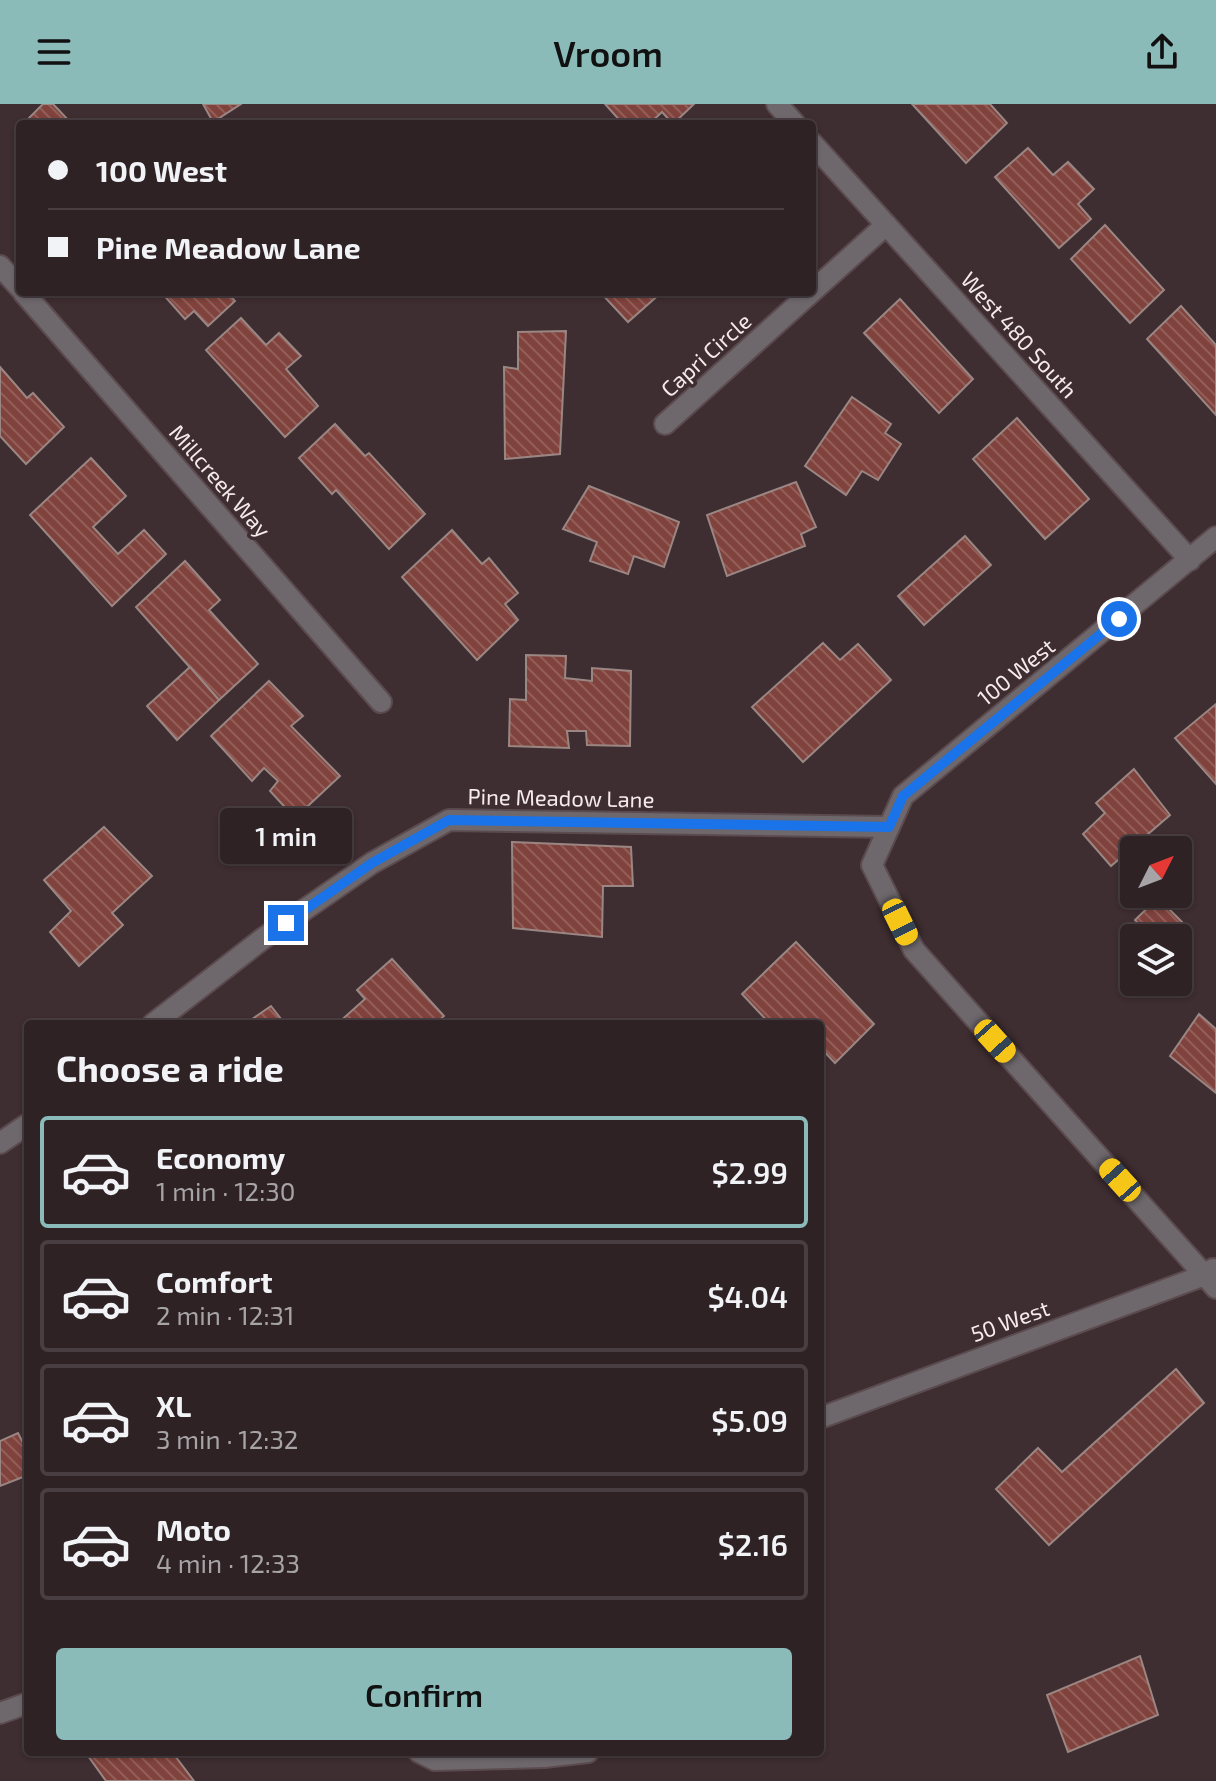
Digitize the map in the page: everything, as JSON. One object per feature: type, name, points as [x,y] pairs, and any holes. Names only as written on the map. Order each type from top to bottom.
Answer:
[{"type":"street","points":[[777,104],[791,120]]},
{"type":"street","name":"West 480 South","points":[[816,147],[1190,560]]},
{"type":"street","name":"Capri Circle","points":[[816,288],[886,225]]},
{"type":"street","name":"Millcreek Way","points":[[0,266],[16,283]]},
{"type":"street","name":"Millcreek Way","points":[[27,296],[381,702]]},
{"type":"street","name":"Capri Circle","points":[[665,424],[807,296]]},
{"type":"street","name":"100 West","points":[[1212,1277],[914,950],[872,865],[903,796],[1216,537]]},
{"type":"street","name":"Pine Meadow Lane","points":[[158,1020],[265,937],[372,863],[449,820],[889,827]]},
{"type":"street","points":[[0,1143],[24,1127]]},
{"type":"street","name":"50 West","points":[[824,1417],[1212,1277]]},
{"type":"street","points":[[0,1713],[24,1704]]},
{"type":"street","points":[[428,1756],[435,1760],[553,1756]]},
{"type":"building","points":[[43,104],[53,104],[68,120],[27,120]]},
{"type":"building","points":[[203,104],[241,104],[216,120],[212,120]]},
{"type":"building","points":[[605,104],[694,104],[677,120],[669,120],[662,112],[653,120],[619,120]]},
{"type":"building","points":[[912,104],[990,104],[1007,123],[966,163]]},
{"type":"building","points":[[1028,148],[1053,175],[1068,162],[1094,189],[1078,204],[1091,219],[1059,248],[995,177]]},
{"type":"building","points":[[1105,225],[1164,290],[1130,323],[1071,259]]},
{"type":"building","points":[[165,296],[231,296],[235,301],[208,326],[194,311],[185,319]]},
{"type":"building","points":[[604,296],[657,296],[628,322]]},
{"type":"building","points":[[900,299],[973,379],[939,413],[864,333]]},
{"type":"building","points":[[1181,306],[1216,345],[1216,415],[1147,339]]},
{"type":"building","points":[[241,318],[266,345],[279,333],[301,356],[286,369],[318,406],[285,437],[206,350]]},
{"type":"building","points":[[566,331],[560,454],[505,459],[504,367],[518,369],[518,332]]},
{"type":"building","points":[[0,367],[27,398],[33,393],[64,427],[26,464],[0,436]]},
{"type":"building","points":[[852,397],[891,424],[885,433],[901,444],[878,480],[862,471],[846,495],[805,466]]},
{"type":"building","points":[[1017,418],[1089,499],[1045,539],[973,459]]},
{"type":"building","points":[[335,424],[365,456],[369,453],[425,514],[389,549],[336,490],[332,494],[299,458]]},
{"type":"building","points":[[91,458],[126,496],[93,527],[118,554],[144,530],[166,554],[112,606],[30,515]]},
{"type":"building","points":[[796,482],[816,527],[801,534],[805,546],[727,576],[707,515]]},
{"type":"building","points":[[589,486],[679,522],[664,567],[634,556],[628,574],[590,561],[597,542],[563,529]]},
{"type":"building","points":[[452,530],[482,564],[489,558],[518,593],[505,604],[518,620],[477,660],[402,577]]},
{"type":"building","points":[[965,536],[991,565],[924,625],[898,596]]},
{"type":"building","points":[[185,561],[220,600],[209,610],[258,664],[219,700],[136,607]]},
{"type":"building","points":[[823,643],[840,660],[858,644],[891,680],[803,762],[752,707]]},
{"type":"building","points":[[526,655],[566,656],[565,678],[592,681],[592,668],[631,671],[630,746],[587,745],[586,731],[567,731],[569,748],[509,746],[510,699],[526,700]]},
{"type":"building","points":[[190,667],[219,700],[177,740],[147,706]]},
{"type":"building","points":[[269,681],[303,716],[291,726],[340,776],[295,818],[270,791],[278,781],[264,768],[252,781],[211,736]]},
{"type":"building","points":[[1216,704],[1216,784],[1175,738]]},
{"type":"building","points":[[1134,769],[1170,815],[1146,836],[1120,836],[1120,858],[1111,866],[1083,834],[1105,813],[1096,803]]},
{"type":"building","points":[[104,827],[152,876],[112,913],[123,925],[79,966],[50,932],[71,911],[44,880]]},
{"type":"building","points":[[512,842],[631,847],[633,886],[603,886],[602,937],[513,928]]},
{"type":"building","points":[[1148,908],[1168,908],[1182,922],[1139,924],[1135,920]]},
{"type":"building","points":[[796,942],[874,1024],[835,1063],[824,1051],[824,1020],[766,1020],[742,994]]},
{"type":"building","points":[[392,959],[444,1016],[440,1020],[341,1020],[365,999],[357,990]]},
{"type":"building","points":[[271,1006],[282,1020],[251,1020]]},
{"type":"building","points":[[1199,1014],[1216,1029],[1216,1093],[1170,1056]]},
{"type":"building","points":[[1176,1369],[1204,1403],[1049,1545],[996,1489],[1038,1448],[1062,1472]]},
{"type":"building","points":[[18,1433],[24,1445],[24,1477],[0,1486],[0,1441]]},
{"type":"building","points":[[1140,1656],[1158,1715],[1068,1752],[1047,1695]]},
{"type":"building","points":[[88,1756],[175,1756],[194,1781],[106,1781]]},
{"type":"route","points":[[286,923],[372,863],[449,820],[889,827],[903,796],[1119,619]]}]
